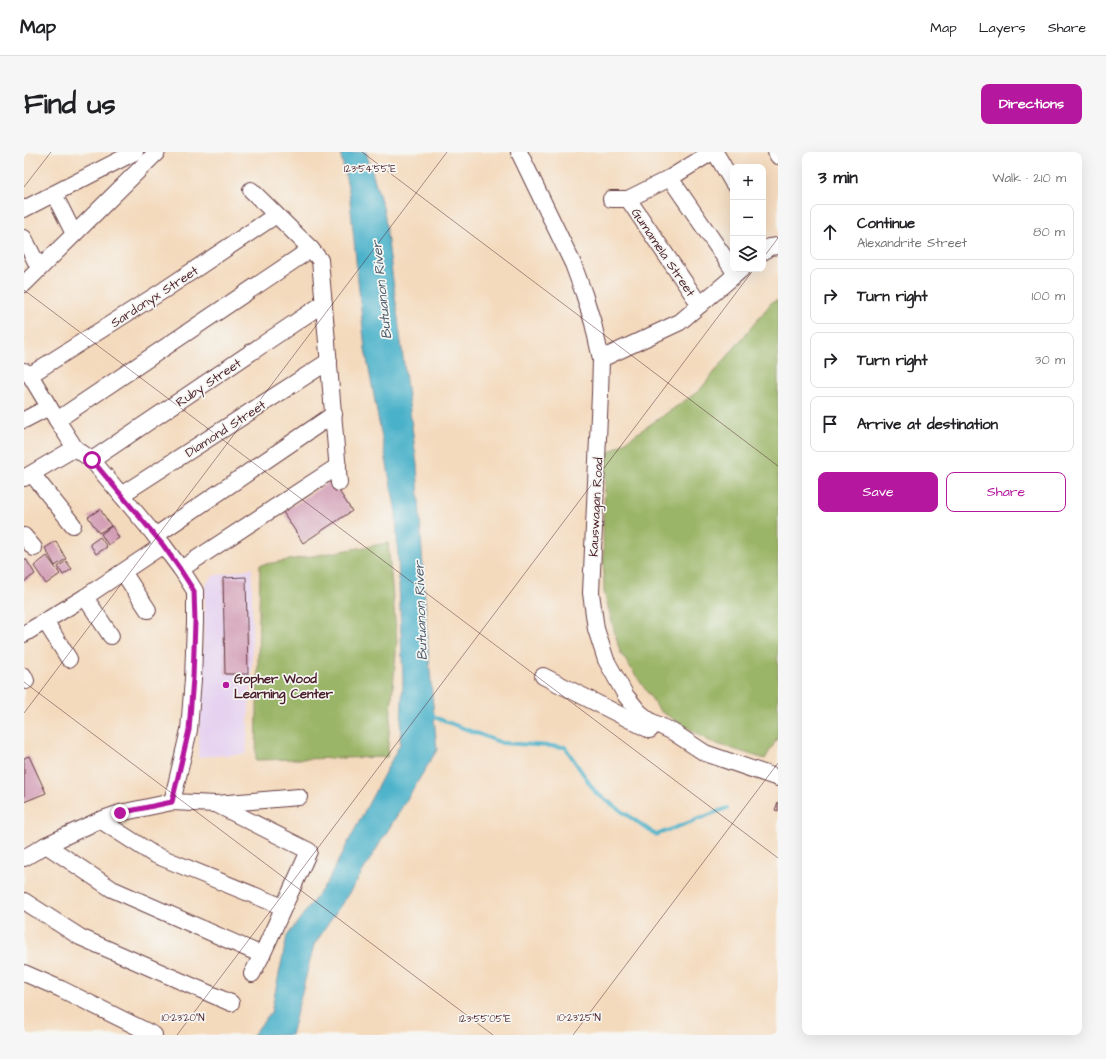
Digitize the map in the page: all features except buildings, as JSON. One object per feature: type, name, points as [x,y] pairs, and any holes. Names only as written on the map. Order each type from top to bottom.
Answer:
[{"type":"street","points":[[24,209],[135,152]]},
{"type":"street","points":[[24,284],[157,152]]},
{"type":"street","name":"Kauswagan Road","points":[[519,152],[573,264],[593,323],[601,359],[591,592],[596,629],[606,660],[626,696],[639,712],[650,721],[673,732],[705,753],[778,778]]},
{"type":"street","points":[[611,199],[628,199],[670,178],[712,152]]},
{"type":"street","points":[[715,152],[730,178]]},
{"type":"street","points":[[776,152],[778,156]]},
{"type":"street","points":[[670,178],[730,259]]},
{"type":"street","points":[[251,190],[311,249],[320,260],[339,483]]},
{"type":"street","points":[[54,194],[74,234]]},
{"type":"street","name":"Gumamela Street","points":[[628,199],[700,305]]},
{"type":"street","name":"Sardonyx Street","points":[[27,373],[164,290],[276,215]]},
{"type":"street","points":[[24,238],[39,268]]},
{"type":"street","points":[[24,420],[53,413],[311,249]]},
{"type":"street","points":[[601,359],[680,322],[738,272]]},
{"type":"street","name":"Ruby Street","points":[[92,460],[324,303]]},
{"type":"street","name":"Diamond Street","points":[[121,495],[329,361]]},
{"type":"street","points":[[27,373],[75,448],[92,460],[159,540],[194,591],[195,622],[193,678],[189,730],[172,802]]},
{"type":"street","points":[[24,634],[123,572],[159,540],[334,414]]},
{"type":"street","points":[[73,525],[28,476],[75,448]]},
{"type":"street","points":[[180,569],[338,466]]},
{"type":"street","points":[[123,572],[148,610]]},
{"type":"street","points":[[85,597],[111,636]]},
{"type":"street","points":[[45,621],[69,659]]},
{"type":"street","points":[[543,676],[651,731],[673,732]]},
{"type":"street","points":[[24,858],[46,845],[100,820],[120,813],[172,802],[216,804],[299,797]]},
{"type":"street","points":[[216,804],[309,851],[252,974]]},
{"type":"street","points":[[100,820],[153,854],[283,907]]},
{"type":"street","points":[[46,845],[112,889],[262,955]]},
{"type":"street","points":[[24,901],[80,937],[231,1002]]},
{"type":"street","points":[[24,973],[61,989],[154,1035]]},
{"type":"shaded area","name":"Gopher Wood Learning Center","points":[[252,568],[252,662],[246,754],[198,757],[205,585],[213,576]]},
{"type":"green space","points":[[778,300],[778,737],[765,759],[711,742],[660,711],[620,652],[604,592],[603,522],[607,454],[699,391],[772,302]]},
{"type":"green space","points":[[388,543],[397,641],[387,757],[256,760],[260,565]]},
{"type":"water","name":"Butuanon River","points":[[340,152],[366,152],[384,211],[417,465],[427,637],[437,750],[355,884],[314,945],[291,1035],[253,1035],[271,1012],[287,936],[326,884],[400,744],[403,680],[396,512],[365,349],[349,191]]},
{"type":"waterway","points":[[433,714],[434,717],[502,743],[565,747],[596,793],[656,835],[727,808]]},
{"type":"place","name":"Gopher Wood Learning Center","points":[[226,685]]},
{"type":"route","points":[[92,460],[163,545],[194,591],[195,622],[193,678],[189,730],[172,802],[120,813]]}]
